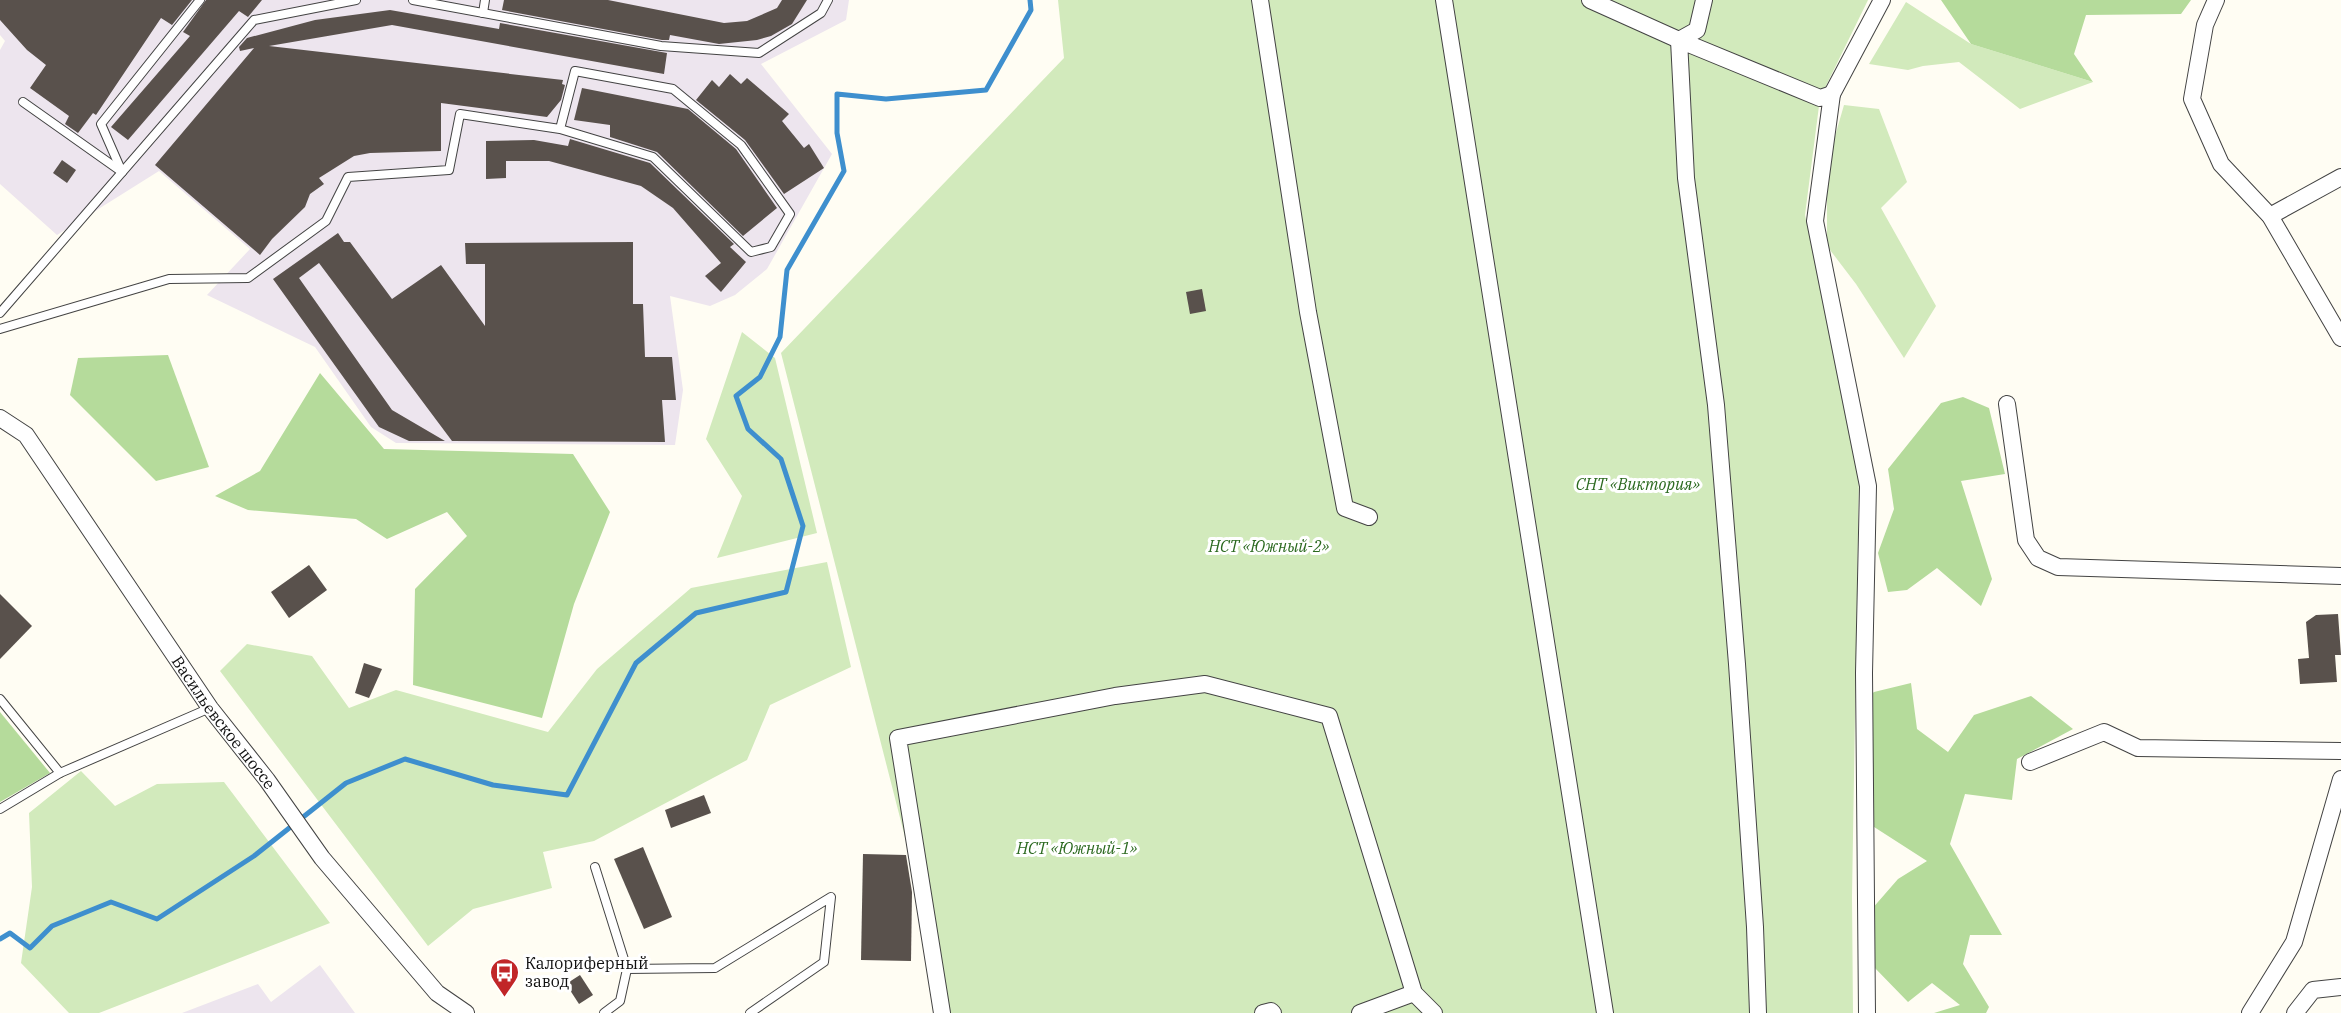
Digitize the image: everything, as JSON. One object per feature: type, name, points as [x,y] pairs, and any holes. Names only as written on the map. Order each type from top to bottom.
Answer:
[{"type":"street","points":[[1260,0],[1308,312],[1345,508],[1369,517]]},
{"type":"street","points":[[1444,0],[1605,1013]]},
{"type":"street","points":[[1590,0],[1679,40],[1820,98],[1832,94]]},
{"type":"street","points":[[1679,40],[1697,30],[1704,0]]},
{"type":"street","points":[[1867,1013],[1864,673],[1868,486],[1815,221],[1832,94],[1882,0]]},
{"type":"street","points":[[2216,0],[2205,25],[2192,99],[2221,164],[2270,216],[2341,338]]},
{"type":"street","points":[[1679,40],[1686,178],[1716,405],[1755,927],[1758,1013]]},
{"type":"street","points":[[2270,216],[2341,177]]},
{"type":"street","points":[[2007,404],[2026,540],[2038,558],[2058,567],[2341,576]]},
{"type":"street","name":"Васильевское шоссе","points":[[0,418],[26,435],[210,708],[267,780],[322,858],[437,993],[466,1013]]},
{"type":"street","points":[[942,1013],[898,738],[1115,696],[1205,684],[1329,716],[1414,993],[1434,1013]]},
{"type":"street","points":[[2030,762],[2104,732],[2138,748],[2341,751]]},
{"type":"street","points":[[2250,1013],[2294,942],[2341,779]]},
{"type":"street","points":[[2295,1013],[2313,990],[2341,987]]},
{"type":"street","points":[[1360,1013],[1414,993]]},
{"type":"street","points":[[1263,1013],[1271,1011],[1273,1013]]},
{"type":"lane","points":[[122,172],[101,124],[200,0]]},
{"type":"lane","points":[[0,313],[254,20],[356,0]]},
{"type":"lane","points":[[413,0],[661,46],[759,53],[821,13],[828,0]]},
{"type":"lane","points":[[483,13],[485,0]]},
{"type":"lane","points":[[0,329],[169,279],[248,278],[326,221],[348,177],[449,171],[460,114],[560,129],[653,157],[751,252],[771,248],[790,214],[741,145],[673,89],[575,71],[560,129]]},
{"type":"lane","points":[[23,102],[122,172]]},
{"type":"lane","points":[[0,699],[60,773]]},
{"type":"lane","points":[[0,809],[60,773],[210,708]]},
{"type":"lane","points":[[595,867],[627,969],[621,1001],[604,1013]]},
{"type":"lane","points":[[627,969],[715,968],[831,897],[824,962],[750,1013]]},
{"type":"shaded area","points":[[0,0],[849,0],[846,20],[761,64],[832,154],[767,269],[735,295],[710,306],[670,296],[683,390],[675,445],[396,443],[371,427],[315,347],[207,295],[250,249],[159,171],[57,235],[0,184],[0,50],[5,41],[0,35]]},
{"type":"shaded area","points":[[320,965],[355,1013],[182,1013],[258,984],[271,1002]]},
{"type":"green space","points":[[1058,0],[1868,0],[1820,98],[1805,215],[1859,472],[1852,897],[1853,1013],[950,1013],[781,353],[1064,58]]},
{"type":"green space","points":[[1941,0],[2191,0],[2181,14],[2086,15],[2074,54],[2093,82],[1971,44]]},
{"type":"green space","points":[[1906,2],[1971,44],[2093,82],[2020,109],[1959,62],[1908,70],[1869,64]]},
{"type":"green space","points":[[1844,105],[1879,109],[1907,182],[1881,208],[1936,306],[1904,358],[1856,284],[1827,246],[1827,164]]},
{"type":"green space","points":[[742,332],[775,358],[817,533],[717,558],[742,496],[706,439]]},
{"type":"green space","points":[[168,355],[209,467],[156,481],[70,395],[78,358]]},
{"type":"green space","points":[[320,373],[384,449],[573,454],[610,512],[574,604],[542,718],[413,685],[415,589],[467,536],[447,512],[387,539],[356,519],[248,510],[215,496],[260,471]]},
{"type":"green space","points":[[1963,397],[1989,408],[2005,474],[1961,481],[1992,579],[1981,606],[1937,568],[1907,590],[1888,592],[1878,553],[1894,509],[1888,469],[1941,403]]},
{"type":"green space","points":[[827,562],[851,667],[770,705],[747,760],[594,841],[543,852],[552,888],[473,909],[428,946],[220,671],[247,644],[312,656],[349,708],[396,690],[548,732],[597,669],[691,588]]},
{"type":"green space","points":[[1911,683],[1917,729],[1948,752],[1974,715],[2031,696],[2073,729],[2017,759],[2012,800],[1965,794],[1950,844],[2002,935],[1970,935],[1963,964],[1989,1007],[1986,1013],[1934,1013],[1960,1005],[1932,983],[1908,1002],[1872,965],[1871,910],[1898,879],[1927,861],[1871,825],[1868,697],[1874,692]]},
{"type":"green space","points":[[0,712],[50,773],[0,802]]},
{"type":"green space","points":[[81,771],[115,806],[157,784],[224,782],[330,923],[99,1013],[69,1013],[21,963],[32,887],[29,813]]},
{"type":"building","points":[[0,0],[192,0],[172,25],[161,18],[96,115],[93,113],[78,133],[65,124],[69,116],[30,88],[46,65],[27,50],[0,20]]},
{"type":"building","points":[[206,0],[262,0],[248,17],[239,11],[128,140],[111,127],[190,36],[183,32]]},
{"type":"building","points":[[504,0],[608,0],[724,23],[747,21],[777,8],[782,0],[807,0],[792,24],[771,36],[757,40],[719,44],[670,35],[669,40],[662,40],[502,10]]},
{"type":"building","points":[[390,10],[499,29],[500,23],[667,53],[664,74],[392,25],[269,46],[563,80],[562,84],[565,85],[561,100],[547,117],[441,103],[441,151],[370,153],[354,156],[319,178],[324,184],[310,194],[305,207],[272,239],[260,255],[155,165],[254,48],[240,51],[239,47],[247,38],[315,20]]},
{"type":"building","points":[[730,74],[741,84],[747,78],[789,114],[782,121],[804,148],[809,144],[824,168],[784,194],[745,140],[696,100],[712,80],[719,87]]},
{"type":"building","points":[[582,88],[688,109],[736,149],[777,208],[743,236],[657,152],[610,137],[610,125],[574,120]]},
{"type":"building","points":[[570,139],[650,163],[734,244],[730,247],[746,262],[721,292],[705,276],[721,263],[673,208],[641,186],[549,161],[506,161],[506,178],[486,179],[486,141],[534,140],[568,146]]},
{"type":"building","points":[[62,160],[76,170],[67,183],[53,173]]},
{"type":"building","points":[[338,233],[344,242],[350,242],[392,299],[441,265],[485,326],[485,264],[466,264],[465,243],[633,242],[633,304],[643,304],[645,357],[672,357],[676,400],[662,400],[665,442],[452,441],[319,263],[299,278],[392,410],[445,441],[409,441],[379,427],[273,279]]},
{"type":"building","points":[[1202,289],[1206,311],[1190,314],[1186,292]]},
{"type":"building","points":[[309,565],[327,590],[289,618],[271,592]]},
{"type":"building","points":[[0,594],[32,626],[0,659]]},
{"type":"building","points":[[2338,614],[2341,655],[2335,655],[2337,682],[2300,684],[2298,659],[2309,658],[2306,622],[2316,615]]},
{"type":"building","points":[[364,663],[382,669],[369,698],[355,693]]},
{"type":"building","points":[[704,795],[711,813],[671,828],[665,810]]},
{"type":"building","points":[[643,847],[672,917],[644,929],[614,859]]},
{"type":"building","points":[[863,854],[906,855],[912,892],[911,961],[861,960]]},
{"type":"building","points":[[580,975],[593,995],[579,1004],[566,984]]},
{"type":"waterway","points":[[0,939],[10,933],[30,948],[52,926],[111,902],[157,919],[254,856],[346,783],[405,759],[493,785],[567,795],[636,663],[696,613],[786,592],[803,526],[781,459],[748,429],[736,396],[760,377],[780,337],[787,270],[844,171],[837,133],[837,94],[886,99],[986,90],[1031,10],[1030,0]]},
{"type":"place","name":"Калориферный завод","points":[[504,998]]},
{"type":"park label","name":"СНТ «Виктория»","points":[[1638,484]]},
{"type":"park label","name":"НСТ «Южный-2»","points":[[1269,546]]},
{"type":"park label","name":"НСТ «Южный-1»","points":[[1077,848]]}]
